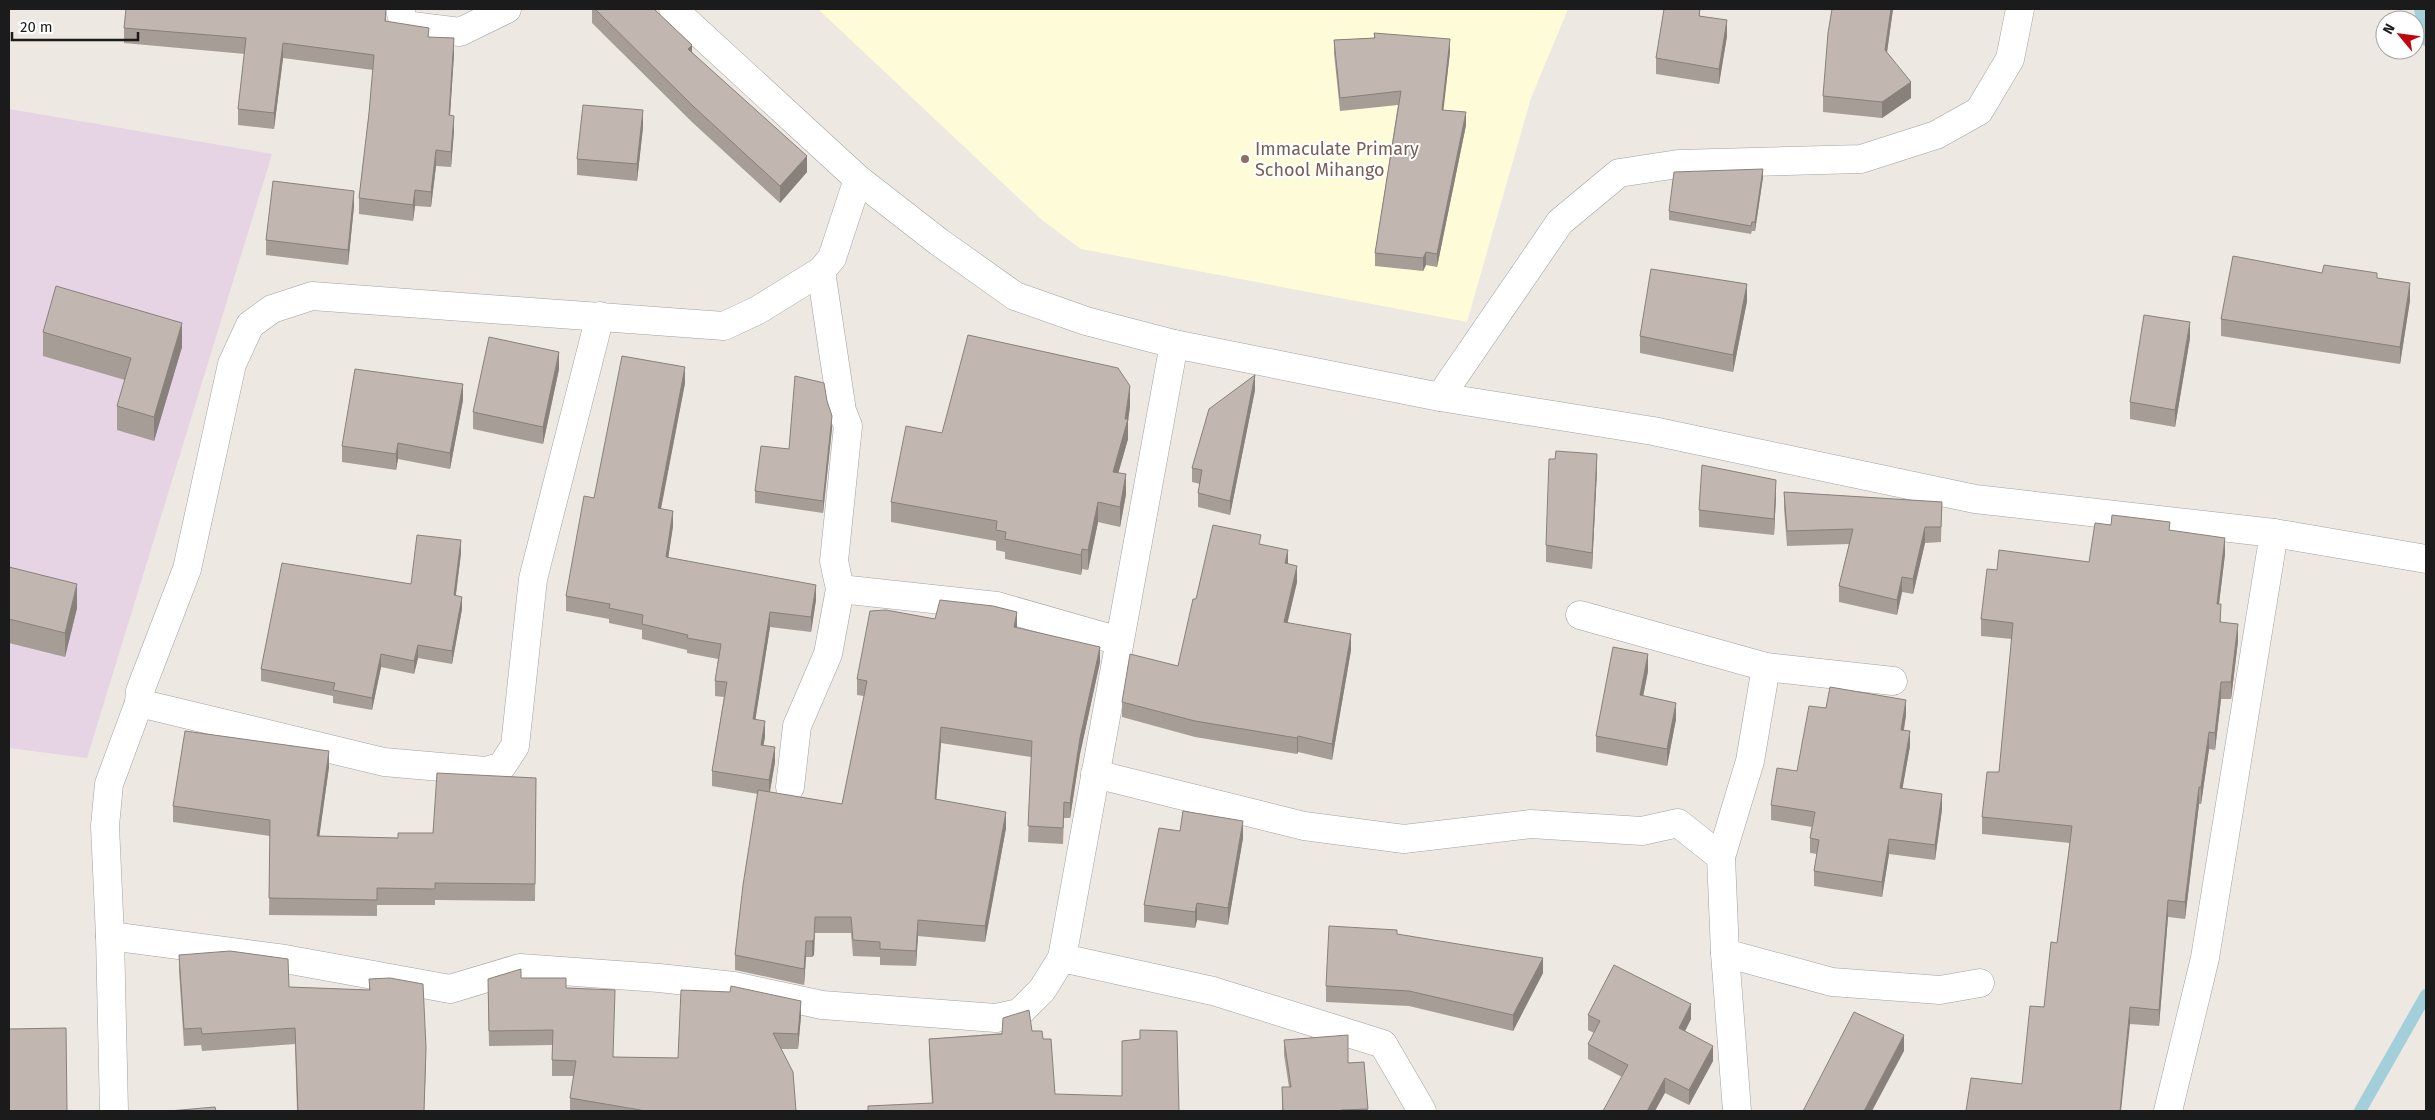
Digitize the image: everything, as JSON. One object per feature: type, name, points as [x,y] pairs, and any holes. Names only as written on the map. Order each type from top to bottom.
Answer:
[{"type":"street","points":[[400,9],[404,25],[460,32],[507,9]]},
{"type":"street","points":[[673,9],[858,179],[939,242],[1015,296],[1086,321],[1174,344],[1440,397],[1653,431],[1974,499],[2274,533],[2426,559]]},
{"type":"street","points":[[1440,397],[1560,222],[1619,173],[1678,164],[1861,159],[1936,135],[1979,112],[2010,58],[2020,9]]},
{"type":"street","points":[[114,1111],[110,936],[105,826],[109,784],[139,703],[140,691],[187,570],[232,364],[250,326],[272,309],[312,296],[724,326],[758,310],[821,271],[832,258],[858,179]]},
{"type":"street","points":[[790,787],[797,726],[828,654],[840,588],[834,561],[848,426],[842,411],[821,271]]},
{"type":"street","points":[[139,703],[384,762],[486,771],[502,766],[514,746],[533,579],[600,316]]},
{"type":"street","points":[[110,936],[285,958],[450,989],[520,968],[659,978],[734,986],[822,1006],[996,1018],[1019,1013],[1042,990],[1062,958],[1174,344]]},
{"type":"street","points":[[2168,1111],[2205,958],[2274,533]]},
{"type":"street","points":[[840,588],[997,606],[1119,641]]},
{"type":"street","points":[[1580,615],[1766,667],[1893,681]]},
{"type":"street","points":[[1737,1111],[1724,953],[1721,857],[1750,761],[1766,667]]},
{"type":"street","points":[[1095,774],[1304,826],[1404,839],[1531,824],[1642,831],[1678,823],[1721,857]]},
{"type":"street","points":[[1724,953],[1832,982],[1849,984],[1940,990],[1980,983]]},
{"type":"street","points":[[1062,958],[1214,991],[1383,1044],[1422,1111]]},
{"type":"shaded area","name":"Immaculate Primary School Mihango","points":[[818,9],[1568,9],[1531,98],[1467,322],[1081,249],[1042,220]]},
{"type":"shaded area","points":[[9,109],[272,154],[87,758],[9,748]]},
{"type":"building","points":[[126,9],[386,9],[385,21],[429,28],[428,37],[454,38],[449,115],[454,116],[451,152],[436,150],[431,192],[415,190],[413,205],[359,198],[374,55],[283,43],[274,113],[238,109],[246,38],[124,28]]},
{"type":"building","points":[[595,9],[654,9],[692,45],[688,49],[807,156],[780,186],[693,106]]},
{"type":"building","points":[[1664,9],[1700,9],[1699,16],[1727,20],[1719,69],[1656,58]]},
{"type":"building","points":[[1832,9],[1891,9],[1885,50],[1911,82],[1882,102],[1823,96],[1828,33]]},
{"type":"building","points":[[1374,33],[1450,39],[1442,110],[1466,112],[1437,254],[1426,252],[1423,258],[1375,253],[1401,91],[1340,98],[1334,40],[1375,38]]},
{"type":"building","points":[[583,105],[643,110],[637,164],[577,159]]},
{"type":"building","points":[[1763,169],[1755,222],[1752,222],[1751,226],[1669,211],[1674,172]]},
{"type":"building","points":[[273,181],[354,191],[348,250],[266,240]]},
{"type":"building","points":[[2233,256],[2322,273],[2324,265],[2377,273],[2377,278],[2410,283],[2400,347],[2221,319]]},
{"type":"building","points":[[1651,269],[1747,284],[1733,355],[1640,336]]},
{"type":"building","points":[[56,286],[182,323],[154,417],[117,406],[131,358],[43,332]]},
{"type":"building","points":[[2144,315],[2190,322],[2175,410],[2130,402]]},
{"type":"building","points":[[968,335],[1118,368],[1130,386],[1125,419],[1128,419],[1113,472],[1126,474],[1120,507],[1098,502],[1088,550],[1082,549],[1081,555],[1005,539],[1006,532],[996,530],[997,521],[891,502],[906,426],[942,433]]},
{"type":"building","points":[[489,337],[559,352],[543,427],[473,412]]},
{"type":"building","points":[[622,356],[685,367],[658,508],[673,511],[666,557],[816,585],[811,617],[770,612],[753,719],[765,721],[761,745],[775,747],[769,780],[712,771],[727,682],[715,681],[721,644],[687,638],[688,635],[642,624],[643,615],[609,608],[610,604],[566,596],[584,496],[594,498]]},
{"type":"building","points":[[355,369],[463,384],[450,453],[398,443],[396,454],[342,446]]},
{"type":"building","points":[[1255,375],[1230,501],[1198,493],[1202,470],[1192,468],[1209,409]]},
{"type":"building","points":[[795,376],[824,383],[832,416],[823,501],[755,491],[761,446],[789,449]]},
{"type":"building","points":[[1556,451],[1597,454],[1592,553],[1546,545],[1549,459],[1555,459]]},
{"type":"building","points":[[1702,465],[1776,480],[1774,519],[1699,510]]},
{"type":"building","points":[[1784,492],[1942,502],[1941,527],[1925,527],[1913,579],[1902,577],[1897,600],[1839,586],[1853,529],[1787,531]]},
{"type":"building","points":[[2112,515],[2170,522],[2169,530],[2225,538],[2217,604],[2221,604],[2220,622],[2238,624],[2231,682],[2221,682],[2215,733],[2209,732],[2201,787],[2199,787],[2185,902],[2168,900],[2159,1010],[2130,1007],[2120,1111],[1966,1111],[1971,1078],[2022,1084],[2030,1006],[2044,1007],[2051,942],[2057,943],[2072,826],[1982,817],[1987,772],[1999,772],[2013,623],[1981,619],[1987,569],[1997,570],[1999,550],[2089,562],[2095,523],[2111,525]]},
{"type":"building","points":[[1213,525],[1261,535],[1259,544],[1288,550],[1285,563],[1297,566],[1284,622],[1351,634],[1332,744],[1298,736],[1297,738],[1195,721],[1122,702],[1130,654],[1178,666],[1193,599],[1196,599]]},
{"type":"building","points":[[417,535],[461,540],[454,595],[462,597],[452,651],[418,645],[414,661],[381,654],[372,698],[333,690],[335,683],[261,669],[282,563],[411,584]]},
{"type":"building","points":[[9,567],[77,584],[65,633],[9,619]]},
{"type":"building","points":[[940,600],[993,606],[1017,612],[1014,627],[1100,647],[1080,738],[1070,803],[1064,802],[1063,828],[1028,826],[1032,741],[941,727],[935,799],[1006,812],[985,926],[918,920],[916,951],[880,949],[880,942],[853,940],[851,917],[815,917],[814,939],[806,941],[804,969],[735,955],[743,885],[758,790],[842,804],[867,681],[857,679],[870,611],[886,610],[935,619]]},
{"type":"building","points":[[1613,647],[1648,654],[1640,695],[1676,703],[1667,749],[1596,736]]},
{"type":"building","points":[[1830,687],[1906,700],[1901,730],[1910,731],[1900,788],[1942,794],[1935,845],[1889,839],[1882,882],[1814,871],[1819,840],[1810,838],[1815,812],[1771,805],[1777,768],[1797,771],[1809,706],[1826,708]]},
{"type":"building","points":[[185,731],[329,751],[317,836],[398,838],[398,833],[433,833],[437,773],[536,778],[535,884],[435,883],[435,889],[377,888],[377,900],[269,898],[270,820],[173,806]]},
{"type":"building","points":[[1183,811],[1243,821],[1228,908],[1197,903],[1195,912],[1144,905],[1159,828],[1180,831]]},
{"type":"building","points":[[1329,926],[1397,930],[1397,934],[1543,958],[1513,1015],[1409,991],[1326,986]]},
{"type":"building","points":[[230,951],[288,959],[289,987],[370,990],[369,979],[390,978],[423,984],[426,1048],[424,1111],[298,1111],[295,1028],[202,1034],[201,1028],[184,1029],[179,955]]},
{"type":"building","points":[[1614,965],[1691,1004],[1679,1028],[1713,1046],[1689,1090],[1665,1078],[1647,1111],[1603,1111],[1628,1065],[1588,1044],[1600,1021],[1588,1015]]},
{"type":"building","points":[[521,969],[521,978],[566,978],[566,988],[615,990],[613,1057],[678,1058],[681,990],[730,992],[731,986],[801,1001],[798,1034],[773,1033],[793,1072],[796,1111],[646,1111],[570,1098],[576,1061],[552,1060],[553,1030],[489,1031],[488,979]]},
{"type":"building","points":[[1029,1010],[1032,1031],[1042,1031],[1043,1039],[1051,1039],[1055,1094],[1122,1096],[1122,1041],[1140,1039],[1140,1030],[1177,1031],[1179,1111],[868,1111],[868,1106],[933,1103],[929,1039],[1002,1034],[1003,1018]]},
{"type":"building","points":[[1854,1012],[1904,1035],[1864,1111],[1803,1111]]},
{"type":"building","points":[[66,1028],[67,1111],[9,1111],[9,1029]]},
{"type":"building","points":[[1348,1035],[1348,1063],[1364,1062],[1368,1109],[1283,1111],[1282,1087],[1291,1087],[1284,1040]]},
{"type":"building","points":[[215,1107],[216,1111],[169,1111]]},
{"type":"waterway","points":[[2420,9],[2426,40]]},
{"type":"waterway","points":[[2360,1111],[2426,995]]},
{"type":"place","name":"Immaculate Primary School Mihango","points":[[1245,159]]}]
